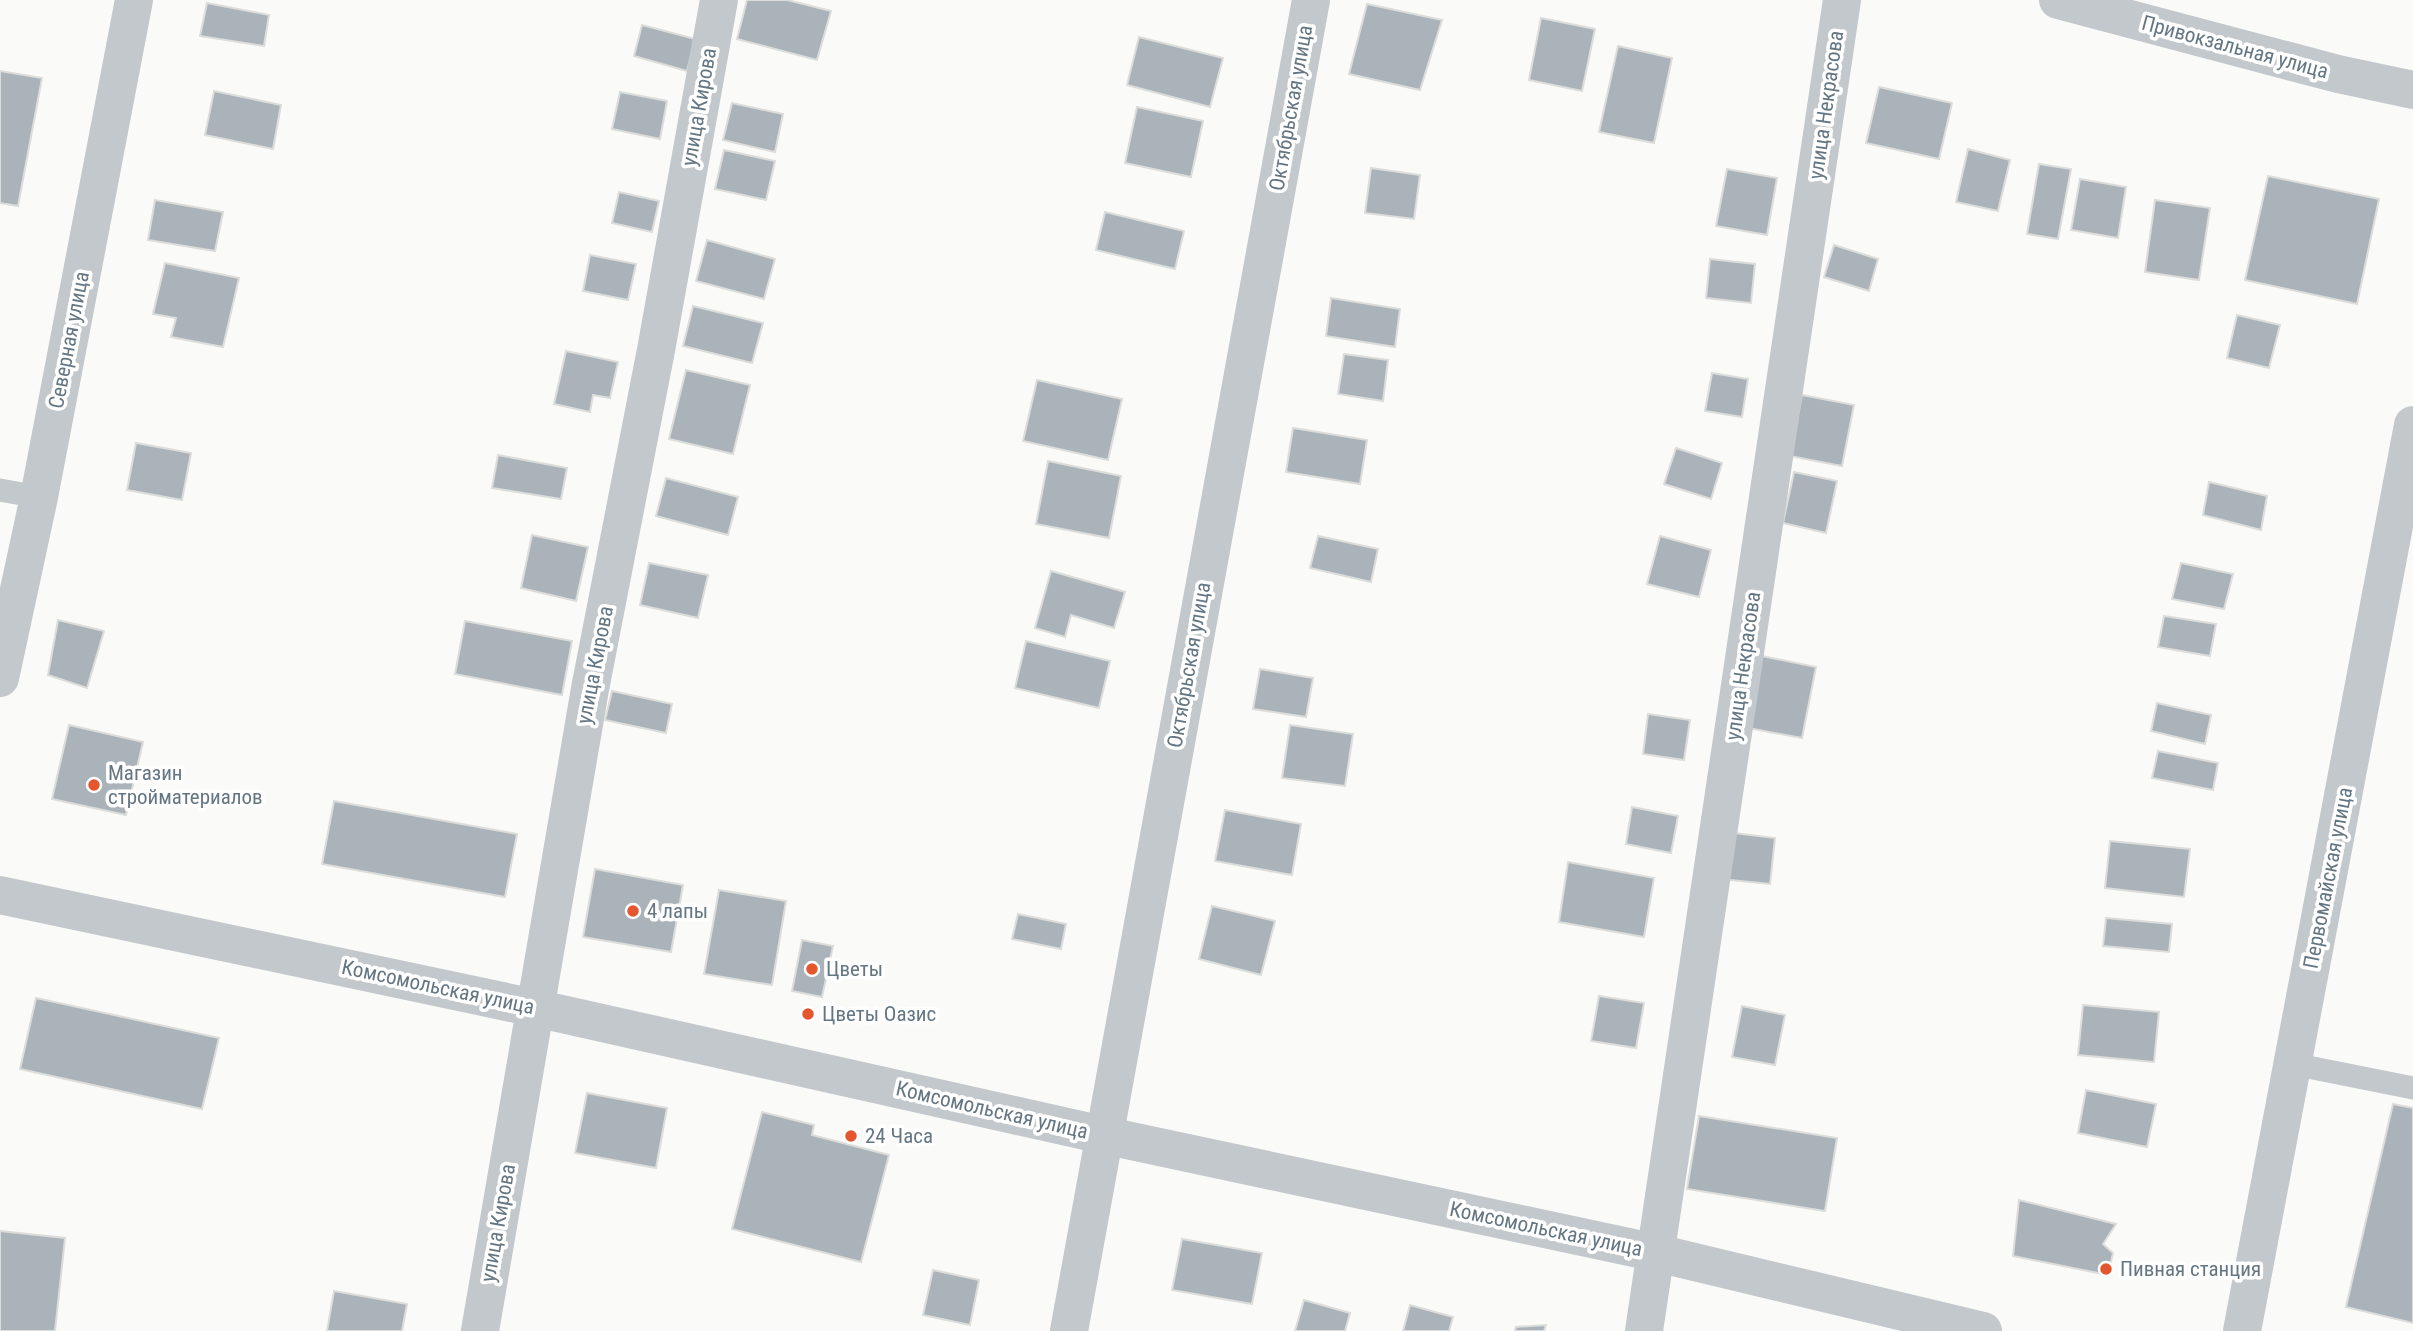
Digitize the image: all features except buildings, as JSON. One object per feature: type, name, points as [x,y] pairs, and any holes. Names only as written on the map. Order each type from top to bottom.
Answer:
[{"type":"street","name":"Северная улица","points":[[0,678],[39,497],[134,0]]},
{"type":"street","name":"улица Кирова","points":[[480,1331],[590,689],[656,350],[719,0]]},
{"type":"street","name":"Октябрьская улица","points":[[1069,1331],[1311,0]]},
{"type":"street","name":"улица Некрасова","points":[[1644,1331],[1842,0]]},
{"type":"street","name":"Привокзальная улица","points":[[2058,0],[2338,75],[2413,89]]},
{"type":"street","name":"Первомайская улица","points":[[2242,1331],[2413,425]]},
{"type":"street","name":"Комсомольская улица","points":[[0,895],[535,1008],[1103,1135],[1657,1253],[1983,1331]]},
{"type":"lane","points":[[0,490],[39,497]]},
{"type":"lane","points":[[2293,1063],[2413,1088]]},
{"type":"place","name":"Магазин стройматериалов","points":[[94,785]]},
{"type":"place","name":"4 лапы","points":[[633,911]]},
{"type":"place","name":"Цветы","points":[[812,969]]},
{"type":"place","name":"Цветы Оазис","points":[[808,1014]]},
{"type":"place","name":"24 Часа","points":[[851,1136]]},
{"type":"place","name":"Пивная станция","points":[[2106,1269]]}]
